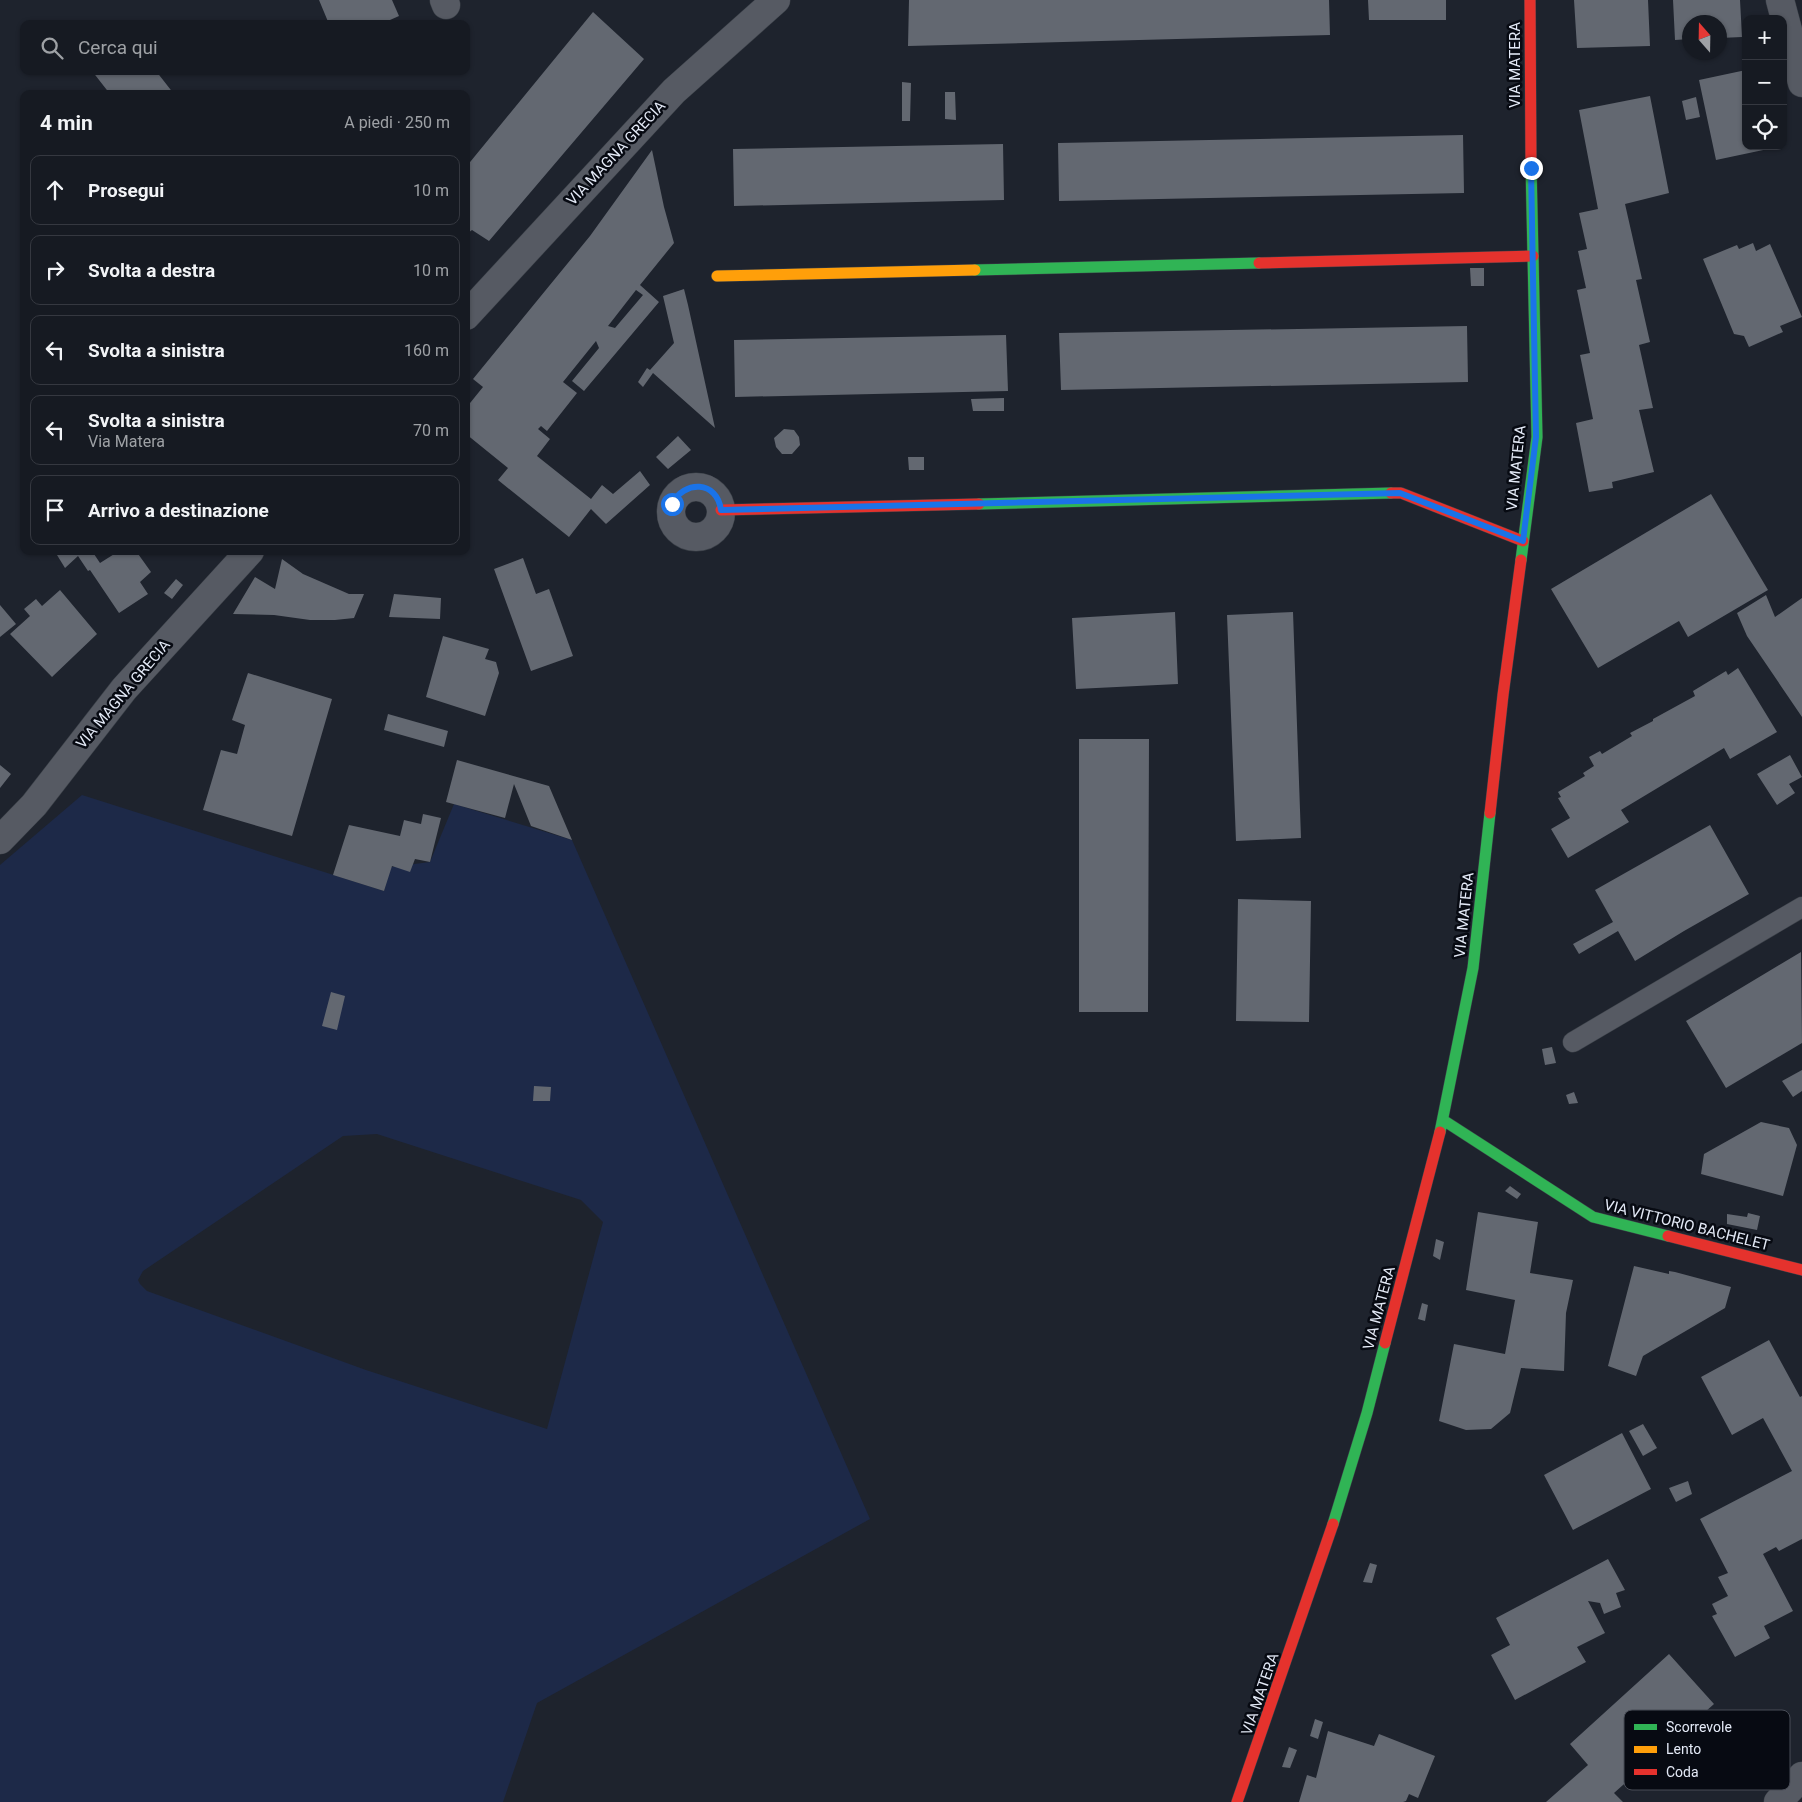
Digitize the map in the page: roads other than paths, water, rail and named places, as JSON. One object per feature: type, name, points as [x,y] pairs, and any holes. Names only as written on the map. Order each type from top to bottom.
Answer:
[{"type":"street","name":"VIA MAGNA GRECIA","points":[[470,312],[674,91],[776,0]]},
{"type":"street","name":"VIA MATERA","points":[[1237,1802],[1329,1538],[1364,1422],[1443,1120],[1473,968],[1503,695],[1536,437],[1530,0]]},
{"type":"street","points":[[1780,0],[1802,83]]},
{"type":"street","points":[[717,276],[1533,256]]},
{"type":"street","points":[[721,510],[1400,493],[1523,541]]},
{"type":"street","name":"VIA MAGNA GRECIA","points":[[0,840],[34,805],[124,689],[246,555]]},
{"type":"street","name":"VIA VITTORIO BACHELET","points":[[1443,1120],[1593,1217],[1802,1270]]},
{"type":"street","points":[[1790,1789],[1802,1776]]},
{"type":"street","points":[[1778,1802],[1789,1790]]},
{"type":"lane","points":[[1573,1042],[1802,907]]}]
